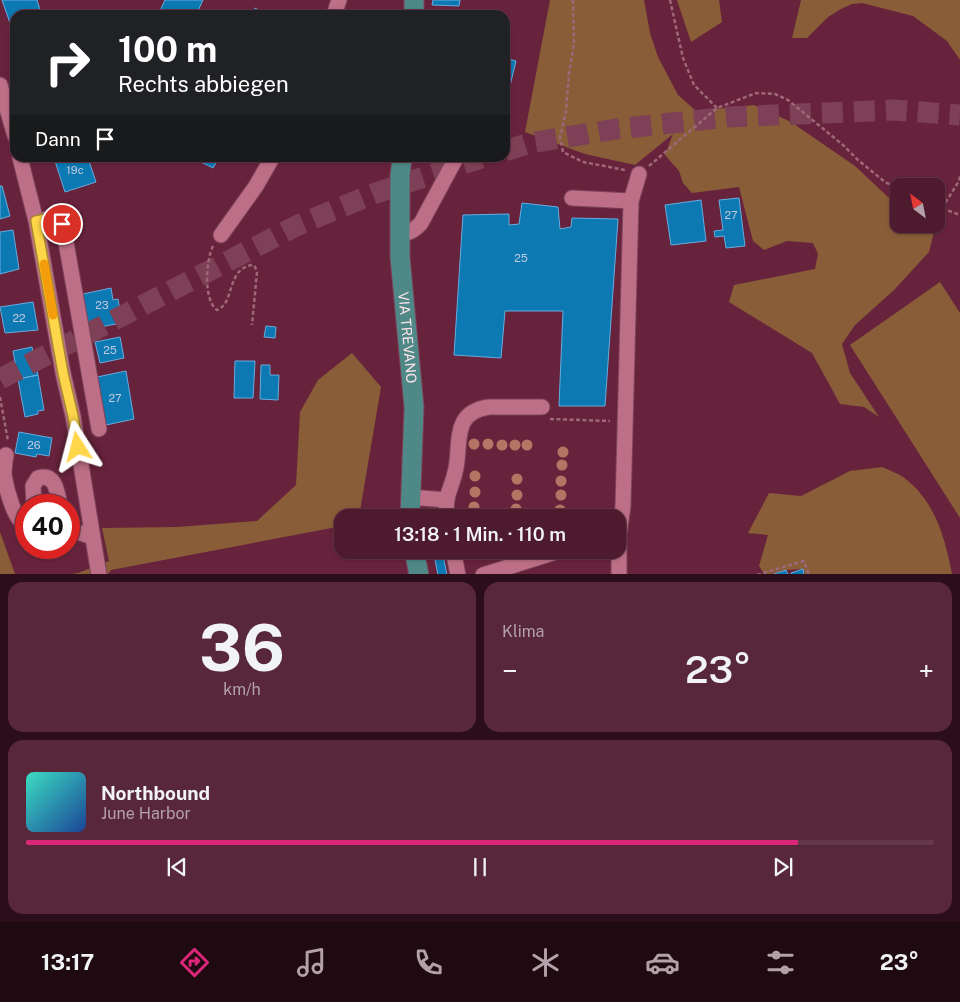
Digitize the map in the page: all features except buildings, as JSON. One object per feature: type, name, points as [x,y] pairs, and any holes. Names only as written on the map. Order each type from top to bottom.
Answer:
[{"type":"main road","name":"VIA TREVANO","points":[[402,162],[400,257],[414,406],[410,509]]},
{"type":"main road","points":[[416,559],[419,574]]},
{"type":"street","points":[[0,85],[10,119]]},
{"type":"street","points":[[21,162],[36,221],[63,373],[73,416],[99,574]]},
{"type":"street","points":[[221,235],[256,186],[270,162]]},
{"type":"street","points":[[399,234],[414,231],[421,223],[454,162]]},
{"type":"street","points":[[622,509],[631,201],[639,174]]},
{"type":"street","points":[[572,198],[631,201]]},
{"type":"street","points":[[36,221],[56,218],[60,220],[64,231],[99,429]]},
{"type":"street","points":[[446,509],[446,500],[457,468],[461,428],[469,414],[488,406],[541,413]]},
{"type":"street","points":[[6,455],[4,470],[15,514]]},
{"type":"street","points":[[33,494],[33,486],[38,478],[48,477],[53,482],[57,494]]},
{"type":"street","points":[[410,497],[446,500]]},
{"type":"street","points":[[80,533],[92,537]]},
{"type":"street","points":[[454,559],[458,574]]},
{"type":"street","points":[[483,574],[532,559]]},
{"type":"street","points":[[619,559],[619,574]]},
{"type":"path","points":[[573,0],[574,44],[569,73],[566,111],[560,137],[563,152],[583,162],[639,174],[717,108],[756,94],[775,94],[788,100],[843,145],[858,160],[890,184]]},
{"type":"path","points":[[670,0],[683,58],[694,86],[717,108]]},
{"type":"path","points":[[945,204],[959,181],[960,176]]},
{"type":"path","points":[[945,209],[960,215]]},
{"type":"path","points":[[221,235],[209,256],[207,280],[209,299],[214,308],[217,310],[221,309],[236,274],[248,265],[253,265],[256,267],[257,272],[252,324]]},
{"type":"path","points":[[0,398],[8,438],[6,455]]},
{"type":"path","points":[[541,413],[625,422]]},
{"type":"path","points":[[756,574],[804,561],[809,574]]},
{"type":"shaded area","points":[[550,0],[644,0],[650,33],[658,57],[678,95],[696,111],[754,105],[791,122],[855,166],[890,198],[890,233],[934,233],[929,252],[894,290],[855,325],[842,344],[850,373],[879,417],[864,407],[840,404],[812,353],[729,302],[734,285],[815,269],[818,254],[813,243],[787,241],[764,250],[753,241],[739,187],[692,193],[683,183],[679,171],[665,155],[673,134],[635,165],[585,154],[525,132]]},
{"type":"shaded area","points":[[677,0],[719,0],[722,22],[691,42]]},
{"type":"shaded area","points":[[801,0],[960,0],[960,60],[947,41],[913,16],[862,3],[852,4],[828,17],[807,38],[792,38]]},
{"type":"shaded area","points":[[940,282],[960,313],[960,518],[850,345]]},
{"type":"shaded area","points":[[352,353],[381,387],[360,509],[334,509],[334,528],[111,570],[108,574],[72,574],[109,561],[102,528],[177,527],[257,521],[296,485],[300,412],[318,380]]},
{"type":"shaded area","points":[[882,467],[901,476],[914,486],[931,508],[937,521],[946,547],[952,574],[805,574],[803,569],[764,574],[759,566],[768,535],[748,533],[769,493],[801,496],[850,471]]},
{"type":"shaded area","points":[[0,532],[15,574],[0,574]]},
{"type":"tunnel","points":[[510,149],[530,143],[616,129],[728,117],[894,110],[960,115]]},
{"type":"tunnel","points":[[0,379],[298,225],[373,194],[469,162]]},
{"type":"slow traffic","points":[[44,264],[53,315]]},
{"type":"route","points":[[62,224],[56,218],[36,221],[78,447]]}]
